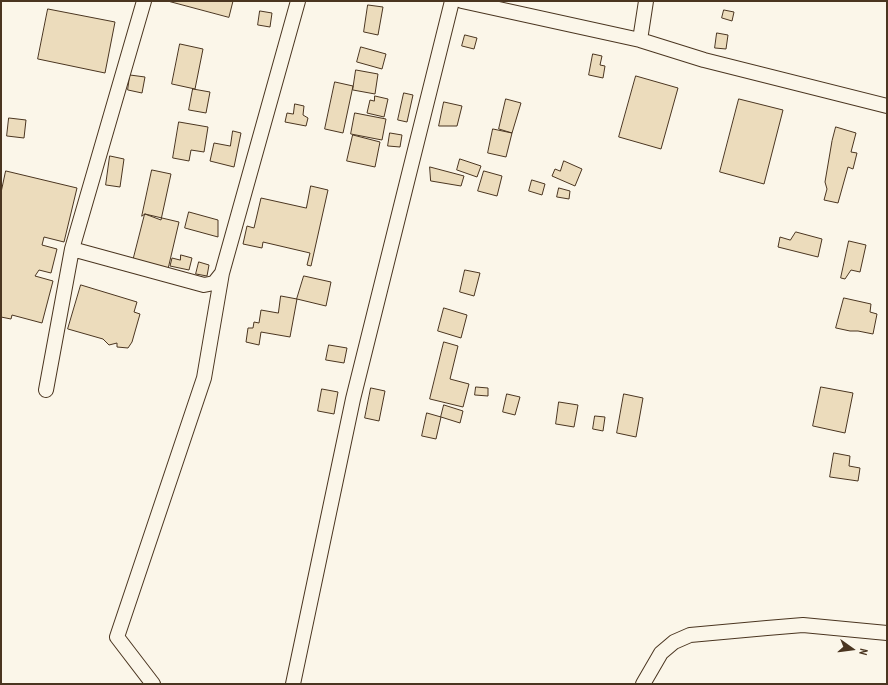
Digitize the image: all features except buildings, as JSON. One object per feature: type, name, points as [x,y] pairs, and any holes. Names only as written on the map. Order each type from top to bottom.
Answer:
[{"type":"street","points":[[46,390],[72,249],[144,1]]},
{"type":"street","points":[[153,684],[117,637],[204,378],[222,274],[298,1]]},
{"type":"street","points":[[293,684],[353,399],[452,1]]},
{"type":"street","points":[[462,1],[640,40],[704,60],[887,106]]},
{"type":"street","points":[[640,40],[646,1]]},
{"type":"street","points":[[72,249],[204,285],[214,283],[222,274]]},
{"type":"street","points":[[643,684],[661,653],[674,642],[690,635],[803,625],[887,633]]}]
